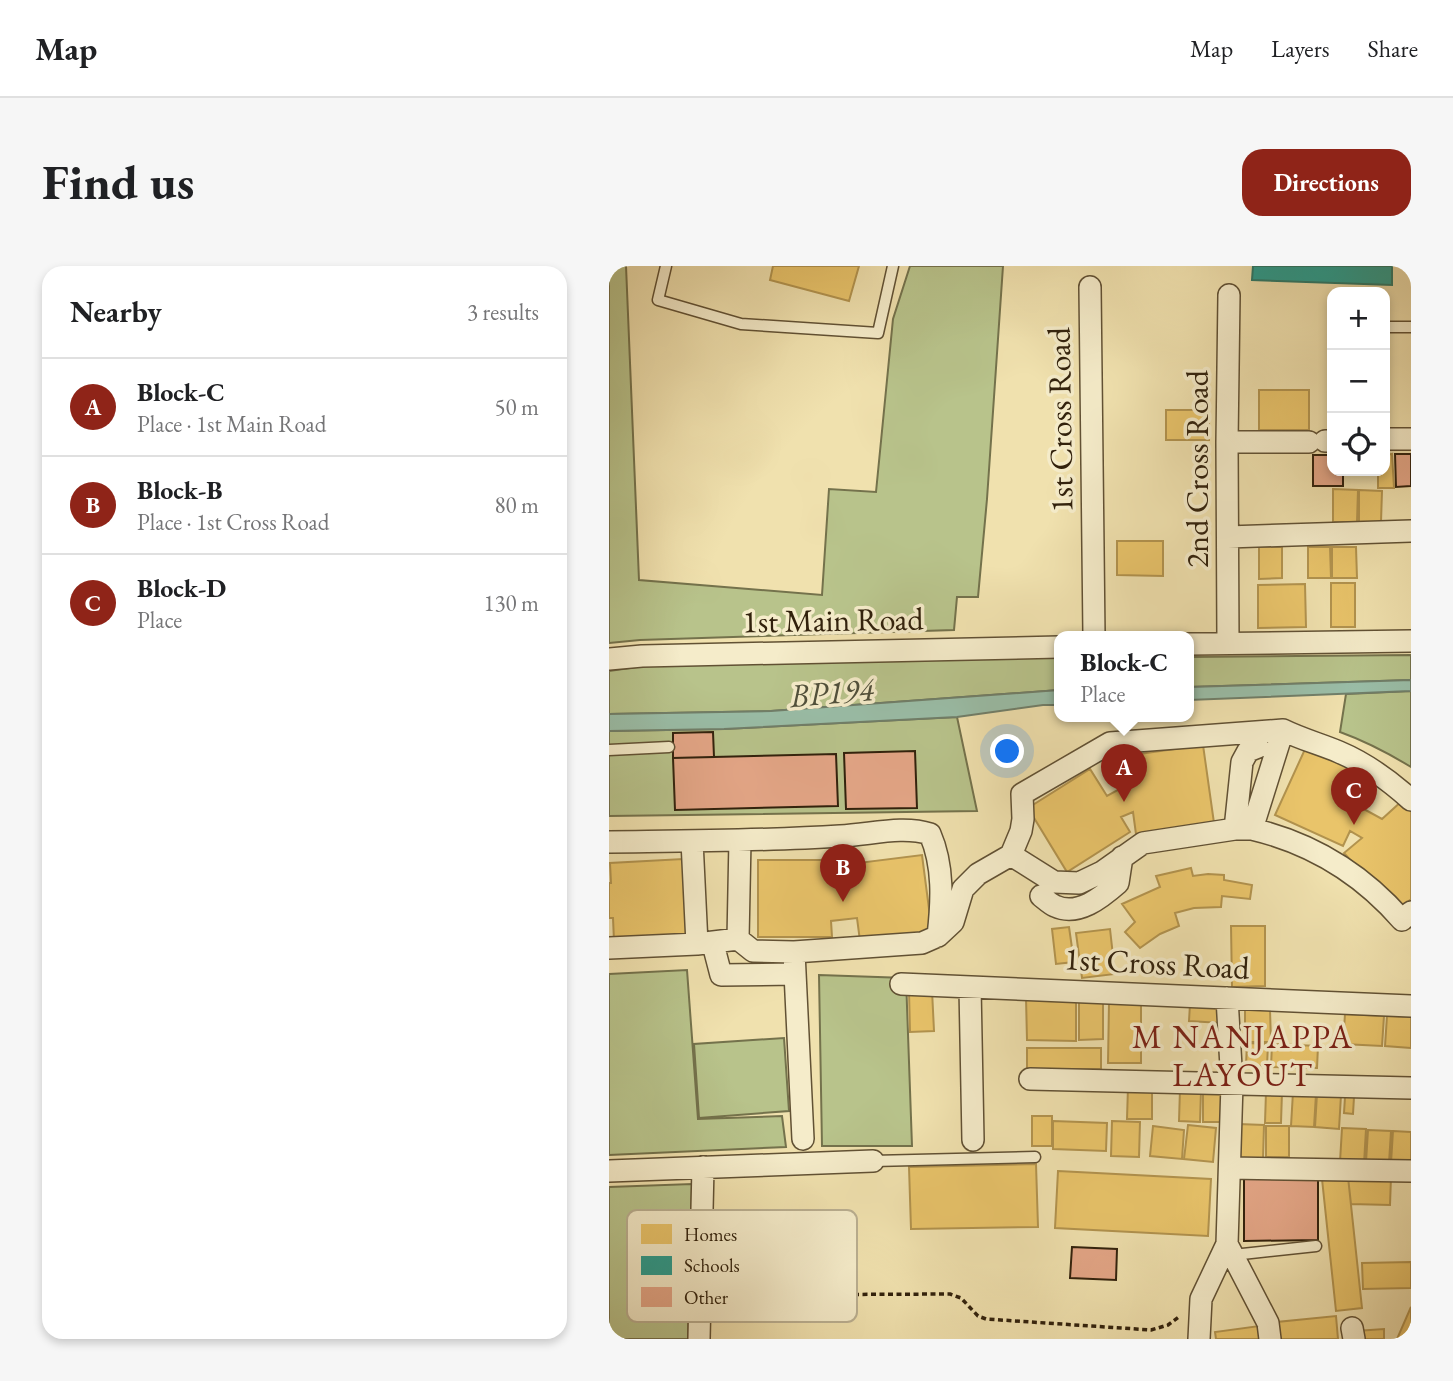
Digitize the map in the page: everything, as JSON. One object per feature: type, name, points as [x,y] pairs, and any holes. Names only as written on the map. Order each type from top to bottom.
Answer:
[{"type":"street","name":"1st Cross Road","points":[[1090,287],[1094,631]]},
{"type":"street","name":"2nd Cross Road","points":[[1229,295],[1229,643]]},
{"type":"street","points":[[1390,439],[1411,439]]},
{"type":"street","points":[[1227,442],[1322,441]]},
{"type":"street","points":[[1228,537],[1411,531]]},
{"type":"street","points":[[1194,644],[1411,641]]},
{"type":"street","name":"1st Main Road","points":[[609,659],[642,656],[1054,647]]},
{"type":"street","points":[[738,939],[753,951],[794,952],[922,943],[938,936],[953,922],[963,889],[978,874],[1011,855],[1021,831],[1022,794],[1110,743],[1283,730],[1364,765],[1411,800]]},
{"type":"street","points":[[1244,829],[1283,730]]},
{"type":"street","points":[[1244,829],[1244,756],[1258,747]]},
{"type":"street","points":[[1011,855],[1054,882],[1079,883],[1102,872],[1143,843],[1244,829],[1296,842],[1321,854],[1345,868],[1408,921]]},
{"type":"street","points":[[609,842],[740,840],[916,830],[930,834],[936,847],[941,874],[938,936]]},
{"type":"street","points":[[738,939],[740,840]]},
{"type":"street","points":[[692,841],[705,946],[721,975],[795,974]]},
{"type":"street","points":[[1041,896],[1057,907],[1073,909],[1090,904],[1118,883],[1122,857]]},
{"type":"street","points":[[609,948],[705,946],[738,939]]},
{"type":"street","points":[[794,952],[803,1139]]},
{"type":"street","name":"1st Cross Road","points":[[901,984],[1411,1006]]},
{"type":"street","points":[[971,987],[973,1140]]},
{"type":"street","points":[[1227,998],[1232,1084],[1230,1250],[1268,1323],[1270,1339]]},
{"type":"street","points":[[1030,1079],[1411,1088]]},
{"type":"street","points":[[787,1164],[788,1149],[791,1142],[797,1139],[808,1140],[816,1163]]},
{"type":"street","points":[[609,1171],[873,1161]]},
{"type":"street","points":[[702,1210],[703,1167]]},
{"type":"street","points":[[1230,1168],[1411,1171]]},
{"type":"street","points":[[1199,1339],[1201,1299],[1230,1250]]},
{"type":"lane","points":[[666,266],[658,300],[741,324],[878,333],[894,266]]},
{"type":"lane","points":[[1390,327],[1411,327]]},
{"type":"lane","points":[[609,750],[669,747]]},
{"type":"lane","points":[[873,1161],[1035,1157]]},
{"type":"lane","points":[[1230,1250],[1316,1246]]},
{"type":"path","points":[[857,1294],[950,1294],[961,1298],[978,1316],[986,1319],[1151,1330],[1168,1325],[1201,1299]]},
{"type":"shaded area","points":[[609,266],[626,266],[639,580],[822,595],[829,489],[876,492],[893,319],[910,266],[1003,266],[978,597],[957,597],[954,630],[609,643]]},
{"type":"shaded area","points":[[1411,655],[1411,680],[1194,687],[1194,657]]},
{"type":"shaded area","points":[[1054,658],[1054,690],[771,711],[609,714],[609,671],[651,665]]},
{"type":"shaded area","points":[[1411,680],[1411,691],[1194,700],[1194,687]]},
{"type":"shaded area","points":[[1054,690],[1054,705],[957,717],[724,729],[609,731],[609,714],[771,711]]},
{"type":"shaded area","points":[[1411,691],[1411,767],[1340,732],[1346,694]]},
{"type":"shaded area","points":[[957,717],[977,811],[609,816],[609,731],[724,729]]},
{"type":"shaded area","points":[[687,970],[698,1119],[782,1116],[786,1147],[609,1155],[609,974]]},
{"type":"shaded area","points":[[819,975],[906,978],[912,1146],[822,1146]]},
{"type":"shaded area","points":[[784,1038],[789,1111],[699,1118],[694,1044]]},
{"type":"shaded area","points":[[692,1184],[691,1210],[627,1210],[627,1322],[688,1322],[688,1339],[609,1339],[609,1187]]},
{"type":"building: Homes","points":[[773,266],[859,266],[849,301],[770,280]]},
{"type":"building: Homes","points":[[1259,390],[1309,390],[1309,430],[1259,430]]},
{"type":"building: Homes","points":[[1166,410],[1209,410],[1209,440],[1166,440]]},
{"type":"building: Homes","points":[[1390,454],[1394,488],[1378,488],[1378,476],[1390,476]]},
{"type":"building: Homes","points":[[1333,489],[1358,490],[1357,522],[1333,522]]},
{"type":"building: Homes","points":[[1359,490],[1382,491],[1381,522],[1359,522]]},
{"type":"building: Homes","points":[[1117,541],[1163,541],[1163,576],[1117,575]]},
{"type":"building: Homes","points":[[1259,547],[1282,547],[1282,578],[1259,579]]},
{"type":"building: Homes","points":[[1308,547],[1330,547],[1331,578],[1308,578]]},
{"type":"building: Homes","points":[[1332,547],[1356,547],[1357,578],[1332,578]]},
{"type":"building: Homes","points":[[1331,583],[1355,583],[1355,627],[1331,627]]},
{"type":"building: Homes","points":[[1305,584],[1306,627],[1258,628],[1258,585]]},
{"type":"building: Homes","points":[[1203,745],[1214,823],[1136,834],[1133,812],[1121,817],[1130,832],[1067,872],[1028,808],[1090,769],[1107,796],[1129,784],[1125,756]]},
{"type":"building: Homes","points":[[1306,747],[1373,778],[1360,807],[1382,819],[1403,800],[1411,809],[1411,899],[1397,912],[1344,853],[1362,838],[1350,831],[1343,846],[1275,815]]},
{"type":"building: Homes","points":[[922,855],[932,932],[860,941],[857,918],[831,921],[832,937],[758,937],[758,860],[831,860],[831,885],[853,885],[850,864]]},
{"type":"building: Homes","points":[[683,859],[687,937],[614,941],[613,918],[609,918],[610,863]]},
{"type":"building: Homes","points":[[1191,868],[1193,876],[1224,875],[1224,880],[1252,885],[1250,899],[1222,896],[1221,907],[1194,908],[1175,913],[1179,926],[1160,934],[1140,948],[1125,932],[1135,922],[1122,904],[1160,887],[1156,876]]},
{"type":"building: Homes","points":[[1231,926],[1265,926],[1265,986],[1232,987]]},
{"type":"building: Homes","points":[[1069,927],[1074,962],[1056,964],[1052,929]]},
{"type":"building: Homes","points":[[1110,929],[1115,974],[1082,978],[1076,933]]},
{"type":"building: Homes","points":[[932,990],[934,1031],[910,1032],[909,991]]},
{"type":"building: Homes","points":[[1026,998],[1076,999],[1076,1041],[1027,1040]]},
{"type":"building: Homes","points":[[1079,998],[1103,998],[1103,1039],[1079,1040]]},
{"type":"building: Homes","points":[[1109,1003],[1141,1003],[1141,1063],[1108,1063]]},
{"type":"building: Homes","points":[[1190,1004],[1222,1007],[1221,1023],[1189,1021]]},
{"type":"building: Homes","points":[[1245,1010],[1270,1010],[1271,1042],[1245,1042]]},
{"type":"building: Homes","points":[[1345,1014],[1384,1016],[1382,1046],[1343,1044]]},
{"type":"building: Homes","points":[[1387,1016],[1411,1017],[1411,1048],[1385,1046]]},
{"type":"building: Homes","points":[[1247,1043],[1268,1044],[1267,1066],[1246,1065]]},
{"type":"building: Homes","points":[[1272,1044],[1318,1046],[1317,1068],[1271,1067]]},
{"type":"building: Homes","points":[[1027,1048],[1101,1048],[1101,1069],[1027,1069]]},
{"type":"building: Homes","points":[[1128,1087],[1152,1088],[1152,1119],[1127,1119]]},
{"type":"building: Homes","points":[[1180,1089],[1201,1090],[1200,1122],[1179,1121]]},
{"type":"building: Homes","points":[[1203,1090],[1227,1090],[1227,1122],[1203,1122]]},
{"type":"building: Homes","points":[[1266,1092],[1282,1092],[1281,1123],[1265,1123]]},
{"type":"building: Homes","points":[[1293,1092],[1316,1094],[1314,1127],[1291,1126]]},
{"type":"building: Homes","points":[[1317,1094],[1341,1095],[1339,1129],[1315,1127]]},
{"type":"building: Homes","points":[[1345,1097],[1354,1097],[1353,1114],[1344,1113]]},
{"type":"building: Homes","points":[[1032,1116],[1052,1116],[1052,1146],[1032,1146]]},
{"type":"building: Homes","points":[[1053,1121],[1107,1123],[1106,1151],[1053,1149]]},
{"type":"building: Homes","points":[[1112,1121],[1140,1122],[1139,1157],[1111,1156]]},
{"type":"building: Homes","points":[[1238,1124],[1264,1125],[1263,1159],[1237,1158]]},
{"type":"building: Homes","points":[[1188,1125],[1216,1128],[1213,1162],[1184,1159]]},
{"type":"building: Homes","points":[[1153,1126],[1184,1130],[1182,1159],[1150,1156]]},
{"type":"building: Homes","points":[[1266,1126],[1289,1126],[1289,1157],[1266,1157]]},
{"type":"building: Homes","points":[[1342,1128],[1366,1129],[1364,1164],[1340,1162]]},
{"type":"building: Homes","points":[[1368,1130],[1391,1131],[1389,1163],[1366,1162]]},
{"type":"building: Homes","points":[[1393,1131],[1411,1132],[1411,1164],[1391,1163]]},
{"type":"building: Homes","points":[[1036,1164],[1038,1227],[911,1229],[909,1167]]},
{"type":"building: Homes","points":[[1058,1171],[1211,1179],[1208,1236],[1055,1228]]},
{"type":"building: Homes","points":[[1348,1177],[1391,1177],[1390,1205],[1351,1204]]},
{"type":"building: Homes","points":[[1348,1177],[1362,1308],[1336,1311],[1322,1179]]},
{"type":"building: Homes","points":[[1411,1262],[1411,1288],[1363,1289],[1362,1263]]},
{"type":"building: Homes","points":[[1411,1307],[1411,1339],[1397,1339]]},
{"type":"building: Homes","points":[[1336,1316],[1338,1339],[1278,1339],[1277,1322]]},
{"type":"building: Homes","points":[[1259,1326],[1261,1339],[1216,1339],[1215,1332]]},
{"type":"building: Homes","points":[[1384,1329],[1384,1339],[1356,1339],[1356,1331]]},
{"type":"building: Schools","points":[[1253,266],[1392,266],[1392,285],[1252,280]]},
{"type":"building: Other","points":[[1395,454],[1411,454],[1411,486],[1396,487]]},
{"type":"building: Other","points":[[1313,455],[1327,455],[1327,476],[1343,476],[1343,486],[1313,486]]},
{"type":"building: Other","points":[[713,732],[714,757],[673,758],[673,733]]},
{"type":"building: Other","points":[[915,751],[917,808],[846,809],[844,753]]},
{"type":"building: Other","points":[[836,754],[838,806],[675,810],[673,758]]},
{"type":"building: Other","points":[[1244,1179],[1318,1179],[1318,1240],[1244,1241]]},
{"type":"building: Other","points":[[1072,1247],[1117,1249],[1116,1280],[1070,1278]]},
{"type":"place","name":"Block-C","points":[[1124,802]]},
{"type":"place","name":"Block-D","points":[[1354,825]]},
{"type":"place","name":"Block-B","points":[[843,902]]},
{"type":"district","name":"M NANJAPPA LAYOUT","points":[[1243,1055]]},
{"type":"water label","name":"BP194","points":[[832,692]]}]
